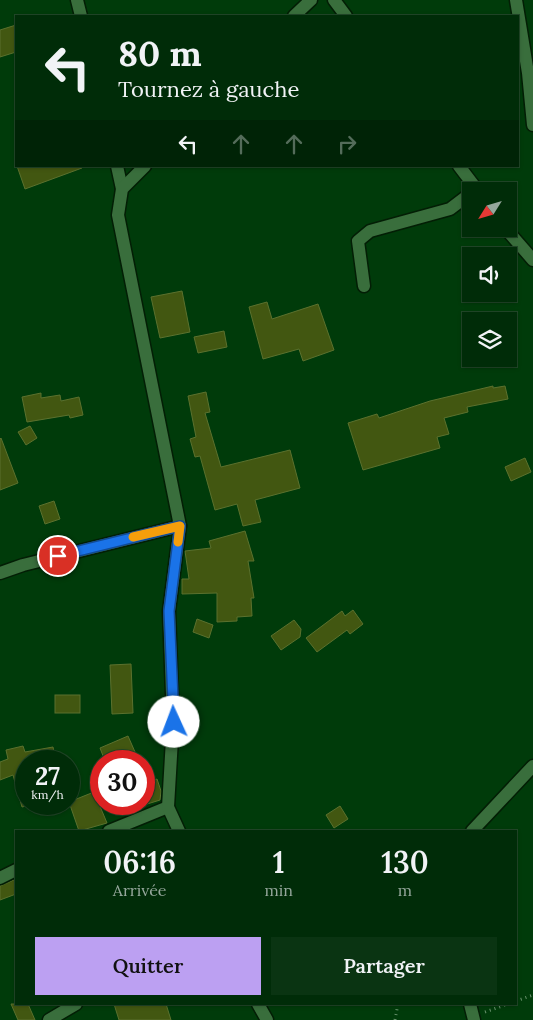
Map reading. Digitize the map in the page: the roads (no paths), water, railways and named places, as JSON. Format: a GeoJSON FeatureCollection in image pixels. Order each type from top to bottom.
{"type":"FeatureCollection","features":[{"type":"Feature","properties":{"kind":"street"},"geometry":{"type":"LineString","coordinates":[[77,0],[81,15]]}},
{"type":"Feature","properties":{"kind":"street"},"geometry":{"type":"LineString","coordinates":[[295,15],[311,0]]}},
{"type":"Feature","properties":{"kind":"street"},"geometry":{"type":"LineString","coordinates":[[334,0],[345,15]]}},
{"type":"Feature","properties":{"kind":"street"},"geometry":{"type":"LineString","coordinates":[[516,0],[518,15]]}},
{"type":"Feature","properties":{"kind":"street"},"geometry":{"type":"LineString","coordinates":[[519,18],[528,73],[533,125]]}},
{"type":"Feature","properties":{"kind":"street"},"geometry":{"type":"LineString","coordinates":[[117,167],[122,189],[118,215],[180,526],[169,611],[174,722],[168,807],[179,830]]}},
{"type":"Feature","properties":{"kind":"street"},"geometry":{"type":"LineString","coordinates":[[122,189],[144,167]]}},
{"type":"Feature","properties":{"kind":"street"},"geometry":{"type":"LineString","coordinates":[[460,167],[469,182]]}},
{"type":"Feature","properties":{"kind":"street"},"geometry":{"type":"LineString","coordinates":[[364,286],[358,241],[370,231],[450,209],[462,200]]}},
{"type":"Feature","properties":{"kind":"street"},"geometry":{"type":"LineString","coordinates":[[514,238],[533,260]]}},
{"type":"Feature","properties":{"kind":"street"},"geometry":{"type":"LineString","coordinates":[[0,573],[23,565],[180,526]]}},
{"type":"Feature","properties":{"kind":"street"},"geometry":{"type":"LineString","coordinates":[[473,830],[533,766]]}},
{"type":"Feature","properties":{"kind":"street"},"geometry":{"type":"LineString","coordinates":[[111,830],[168,807]]}},
{"type":"Feature","properties":{"kind":"street"},"geometry":{"type":"LineString","coordinates":[[0,878],[15,870]]}},
{"type":"Feature","properties":{"kind":"street"},"geometry":{"type":"LineString","coordinates":[[49,1020],[74,1005]]}},
{"type":"Feature","properties":{"kind":"street"},"geometry":{"type":"LineString","coordinates":[[259,1005],[267,1020]]}},
{"type":"Feature","properties":{"kind":"street"},"geometry":{"type":"LineString","coordinates":[[470,1005],[474,1020]]}}]}
